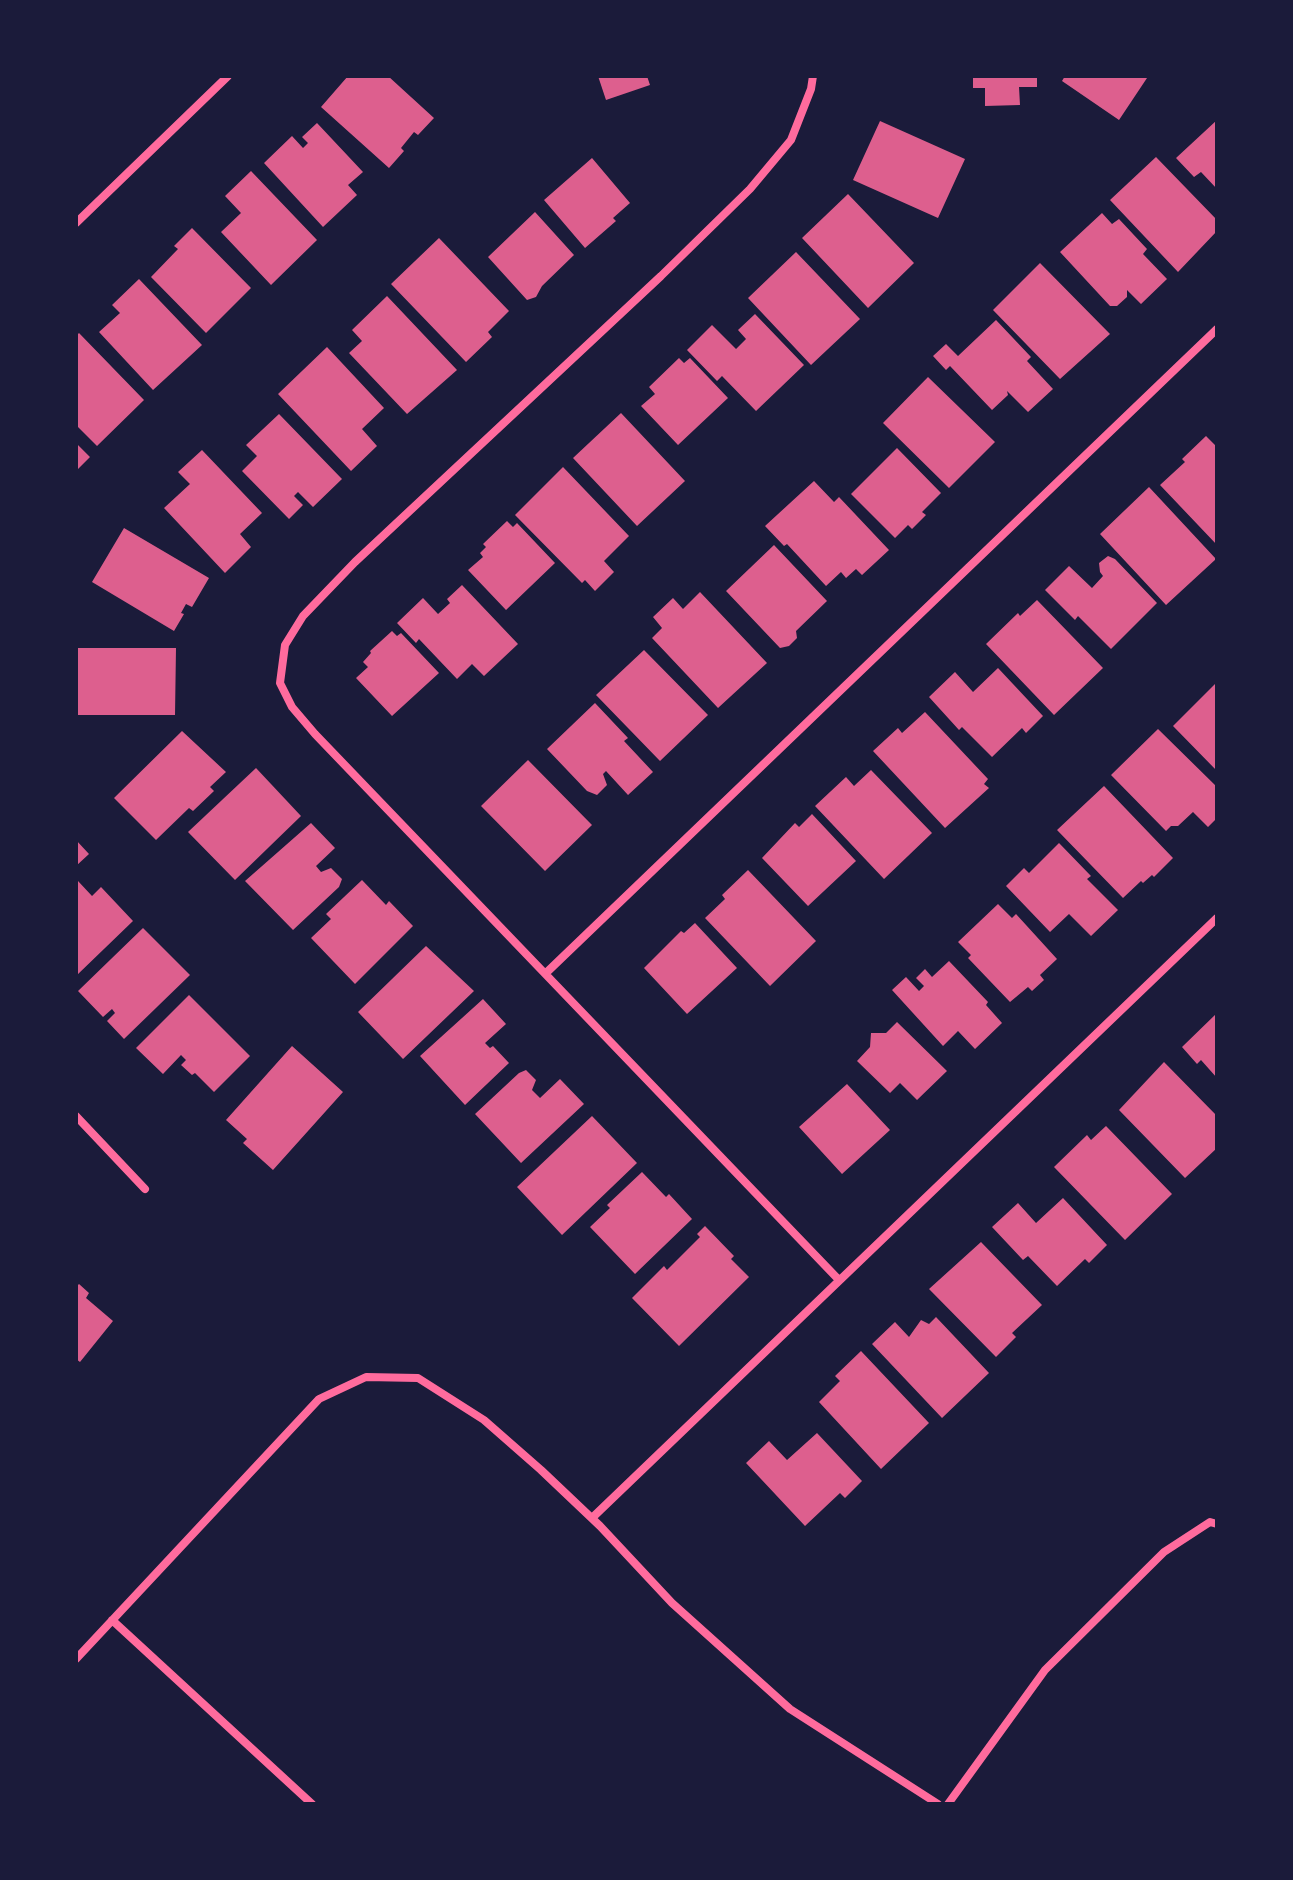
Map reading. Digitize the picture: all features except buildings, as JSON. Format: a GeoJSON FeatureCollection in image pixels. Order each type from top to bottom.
{"type":"FeatureCollection","features":[{"type":"Feature","properties":{"kind":"street"},"geometry":{"type":"LineString","coordinates":[[76,223],[228,76]]}},
{"type":"Feature","properties":{"kind":"street"},"geometry":{"type":"LineString","coordinates":[[813,76],[791,140],[750,189],[355,562],[303,616],[285,645],[280,683],[292,707],[315,734],[839,1280]]}},
{"type":"Feature","properties":{"kind":"street"},"geometry":{"type":"LineString","coordinates":[[546,973],[1217,329]]}},
{"type":"Feature","properties":{"kind":"street"},"geometry":{"type":"LineString","coordinates":[[592,1518],[1217,918]]}},
{"type":"Feature","properties":{"kind":"street"},"geometry":{"type":"LineString","coordinates":[[76,1116],[145,1189]]}},
{"type":"Feature","properties":{"kind":"street"},"geometry":{"type":"LineString","coordinates":[[76,1659],[319,1399],[366,1377],[418,1378],[484,1420],[592,1518],[672,1603],[790,1709],[866,1761],[938,1804]]}},
{"type":"Feature","properties":{"kind":"street"},"geometry":{"type":"LineString","coordinates":[[948,1804],[1045,1670],[1164,1552],[1210,1522],[1217,1524]]}},
{"type":"Feature","properties":{"kind":"street"},"geometry":{"type":"LineString","coordinates":[[112,1620],[312,1804]]}}]}
